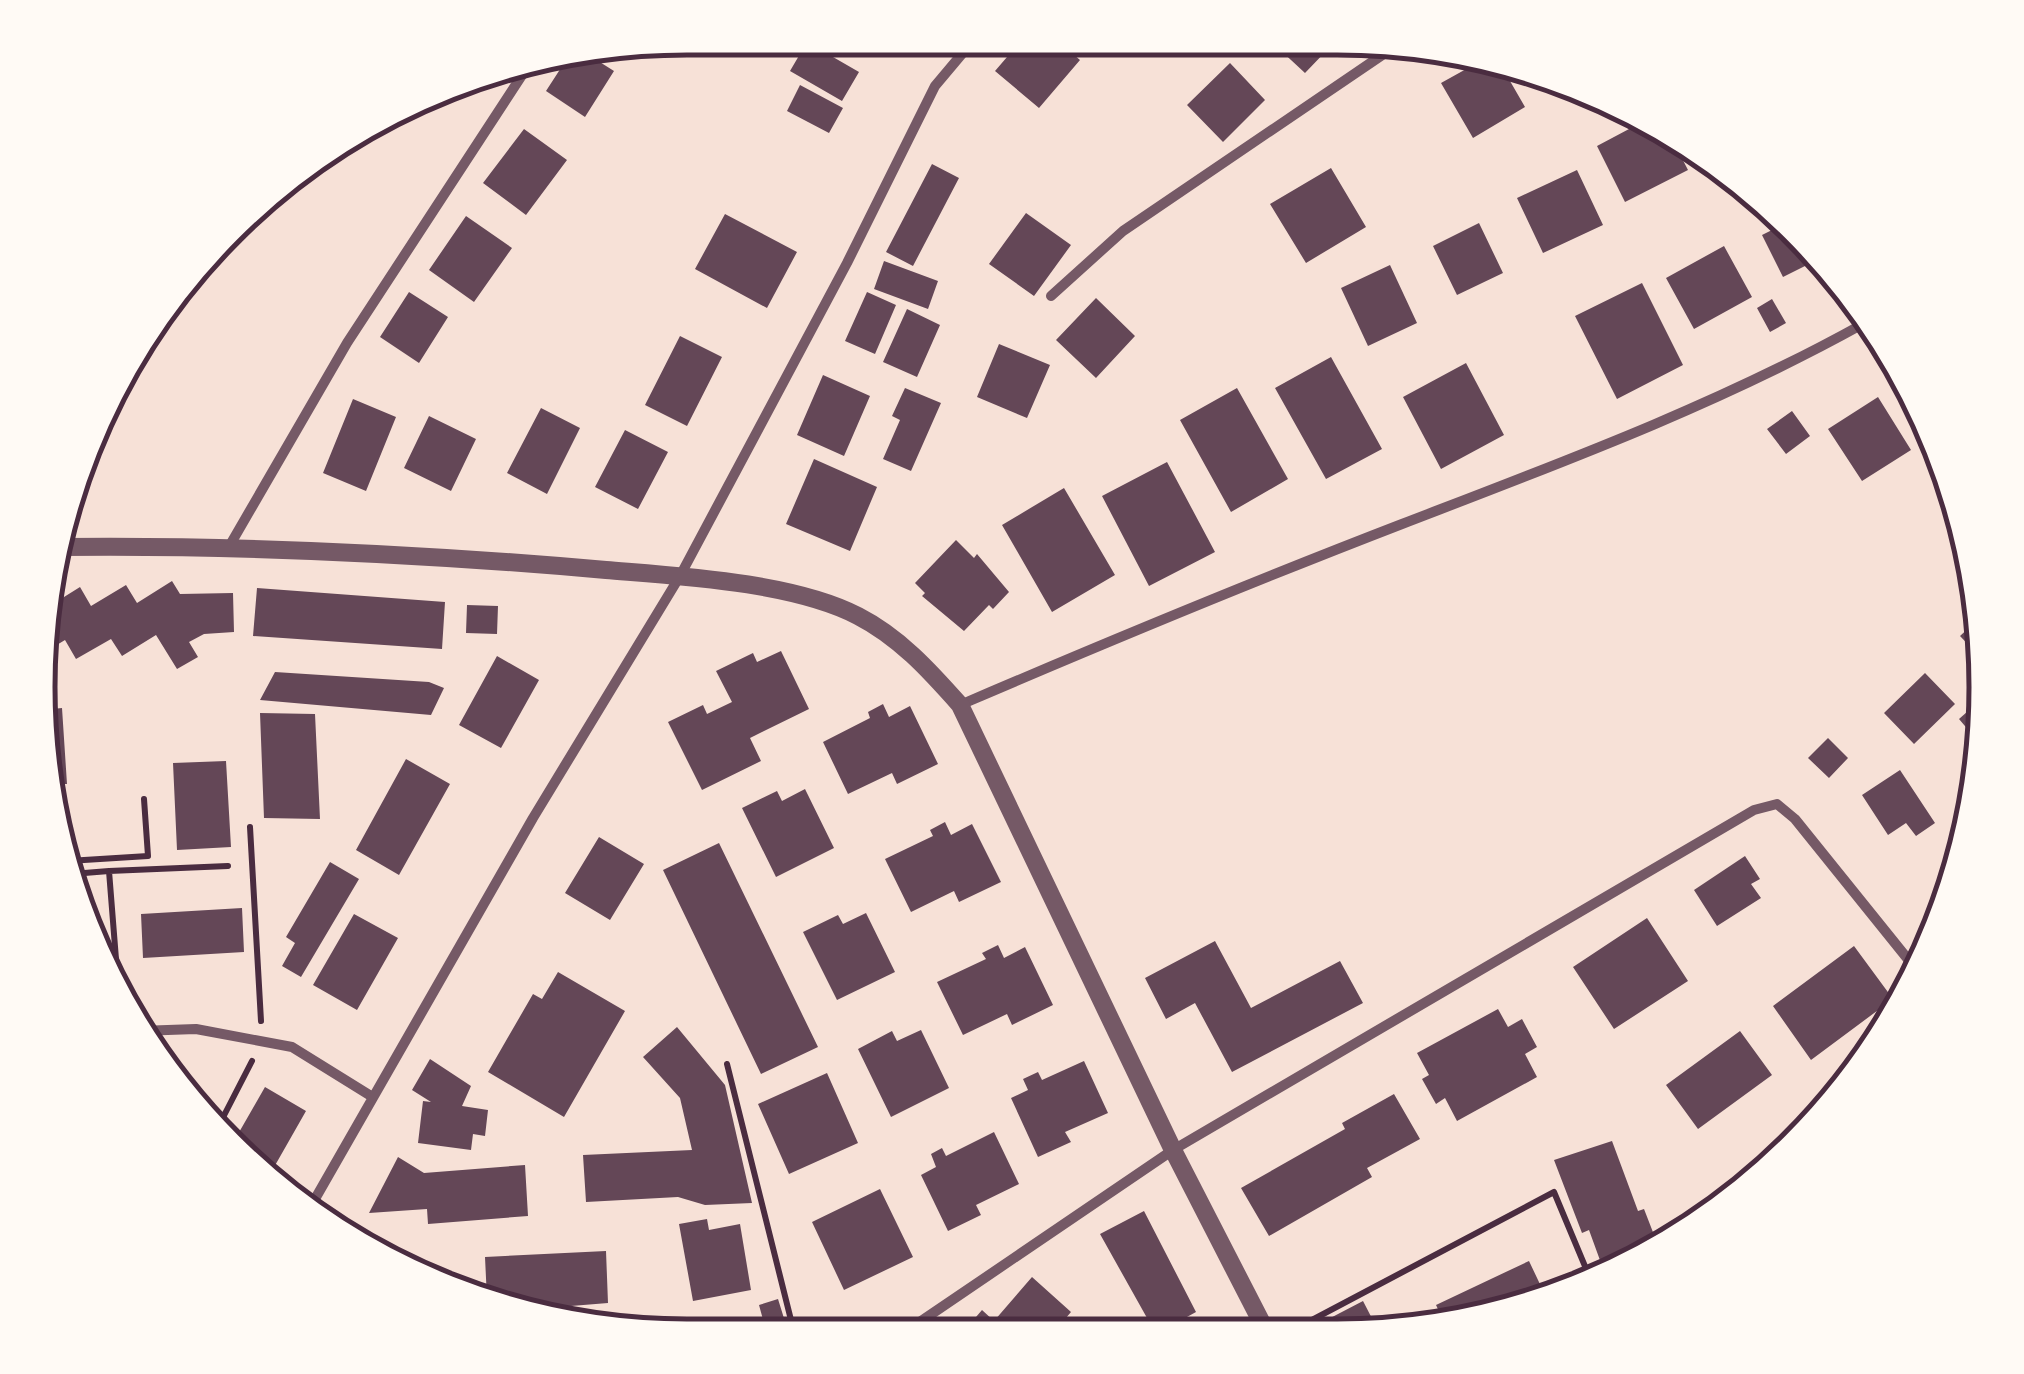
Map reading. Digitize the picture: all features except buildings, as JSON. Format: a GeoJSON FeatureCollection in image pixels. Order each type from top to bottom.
{"type":"FeatureCollection","features":[{"type":"Feature","properties":{"kind":"street"},"geometry":{"type":"LineString","coordinates":[[316,1198],[680,576],[847,263],[935,86],[961,55]]}},
{"type":"Feature","properties":{"kind":"street"},"geometry":{"type":"LineString","coordinates":[[1051,296],[1122,231],[1379,56]]}},
{"type":"Feature","properties":{"kind":"street"},"geometry":{"type":"LineString","coordinates":[[230,545],[347,343],[520,78]]}},
{"type":"Feature","properties":{"kind":"street"},"geometry":{"type":"LineString","coordinates":[[960,704],[1234,590],[1592,452],[1790,365],[1856,328]]}},
{"type":"Feature","properties":{"kind":"street"},"geometry":{"type":"LineString","coordinates":[[71,547],[230,545],[680,576],[799,596],[859,616],[917,656],[960,704],[1173,1150],[1259,1319]]}},
{"type":"Feature","properties":{"kind":"street"},"geometry":{"type":"LineString","coordinates":[[924,1319],[1173,1150],[1765,807],[1777,804],[1795,819],[1908,959]]}},
{"type":"Feature","properties":{"kind":"street"},"geometry":{"type":"LineString","coordinates":[[157,1030],[196,1028],[292,1047],[372,1096]]}},
{"type":"Feature","properties":{"kind":"path"},"geometry":{"type":"LineString","coordinates":[[80,860],[148,856],[144,799]]}},
{"type":"Feature","properties":{"kind":"path"},"geometry":{"type":"LineString","coordinates":[[224,1116],[262,1041],[250,827]]}},
{"type":"Feature","properties":{"kind":"path"},"geometry":{"type":"LineString","coordinates":[[84,873],[228,866]]}},
{"type":"Feature","properties":{"kind":"path"},"geometry":{"type":"LineString","coordinates":[[109,871],[116,958]]}},
{"type":"Feature","properties":{"kind":"path"},"geometry":{"type":"LineString","coordinates":[[728,1064],[791,1319]]}},
{"type":"Feature","properties":{"kind":"path"},"geometry":{"type":"LineString","coordinates":[[1314,1319],[1554,1192],[1586,1268]]}}]}
